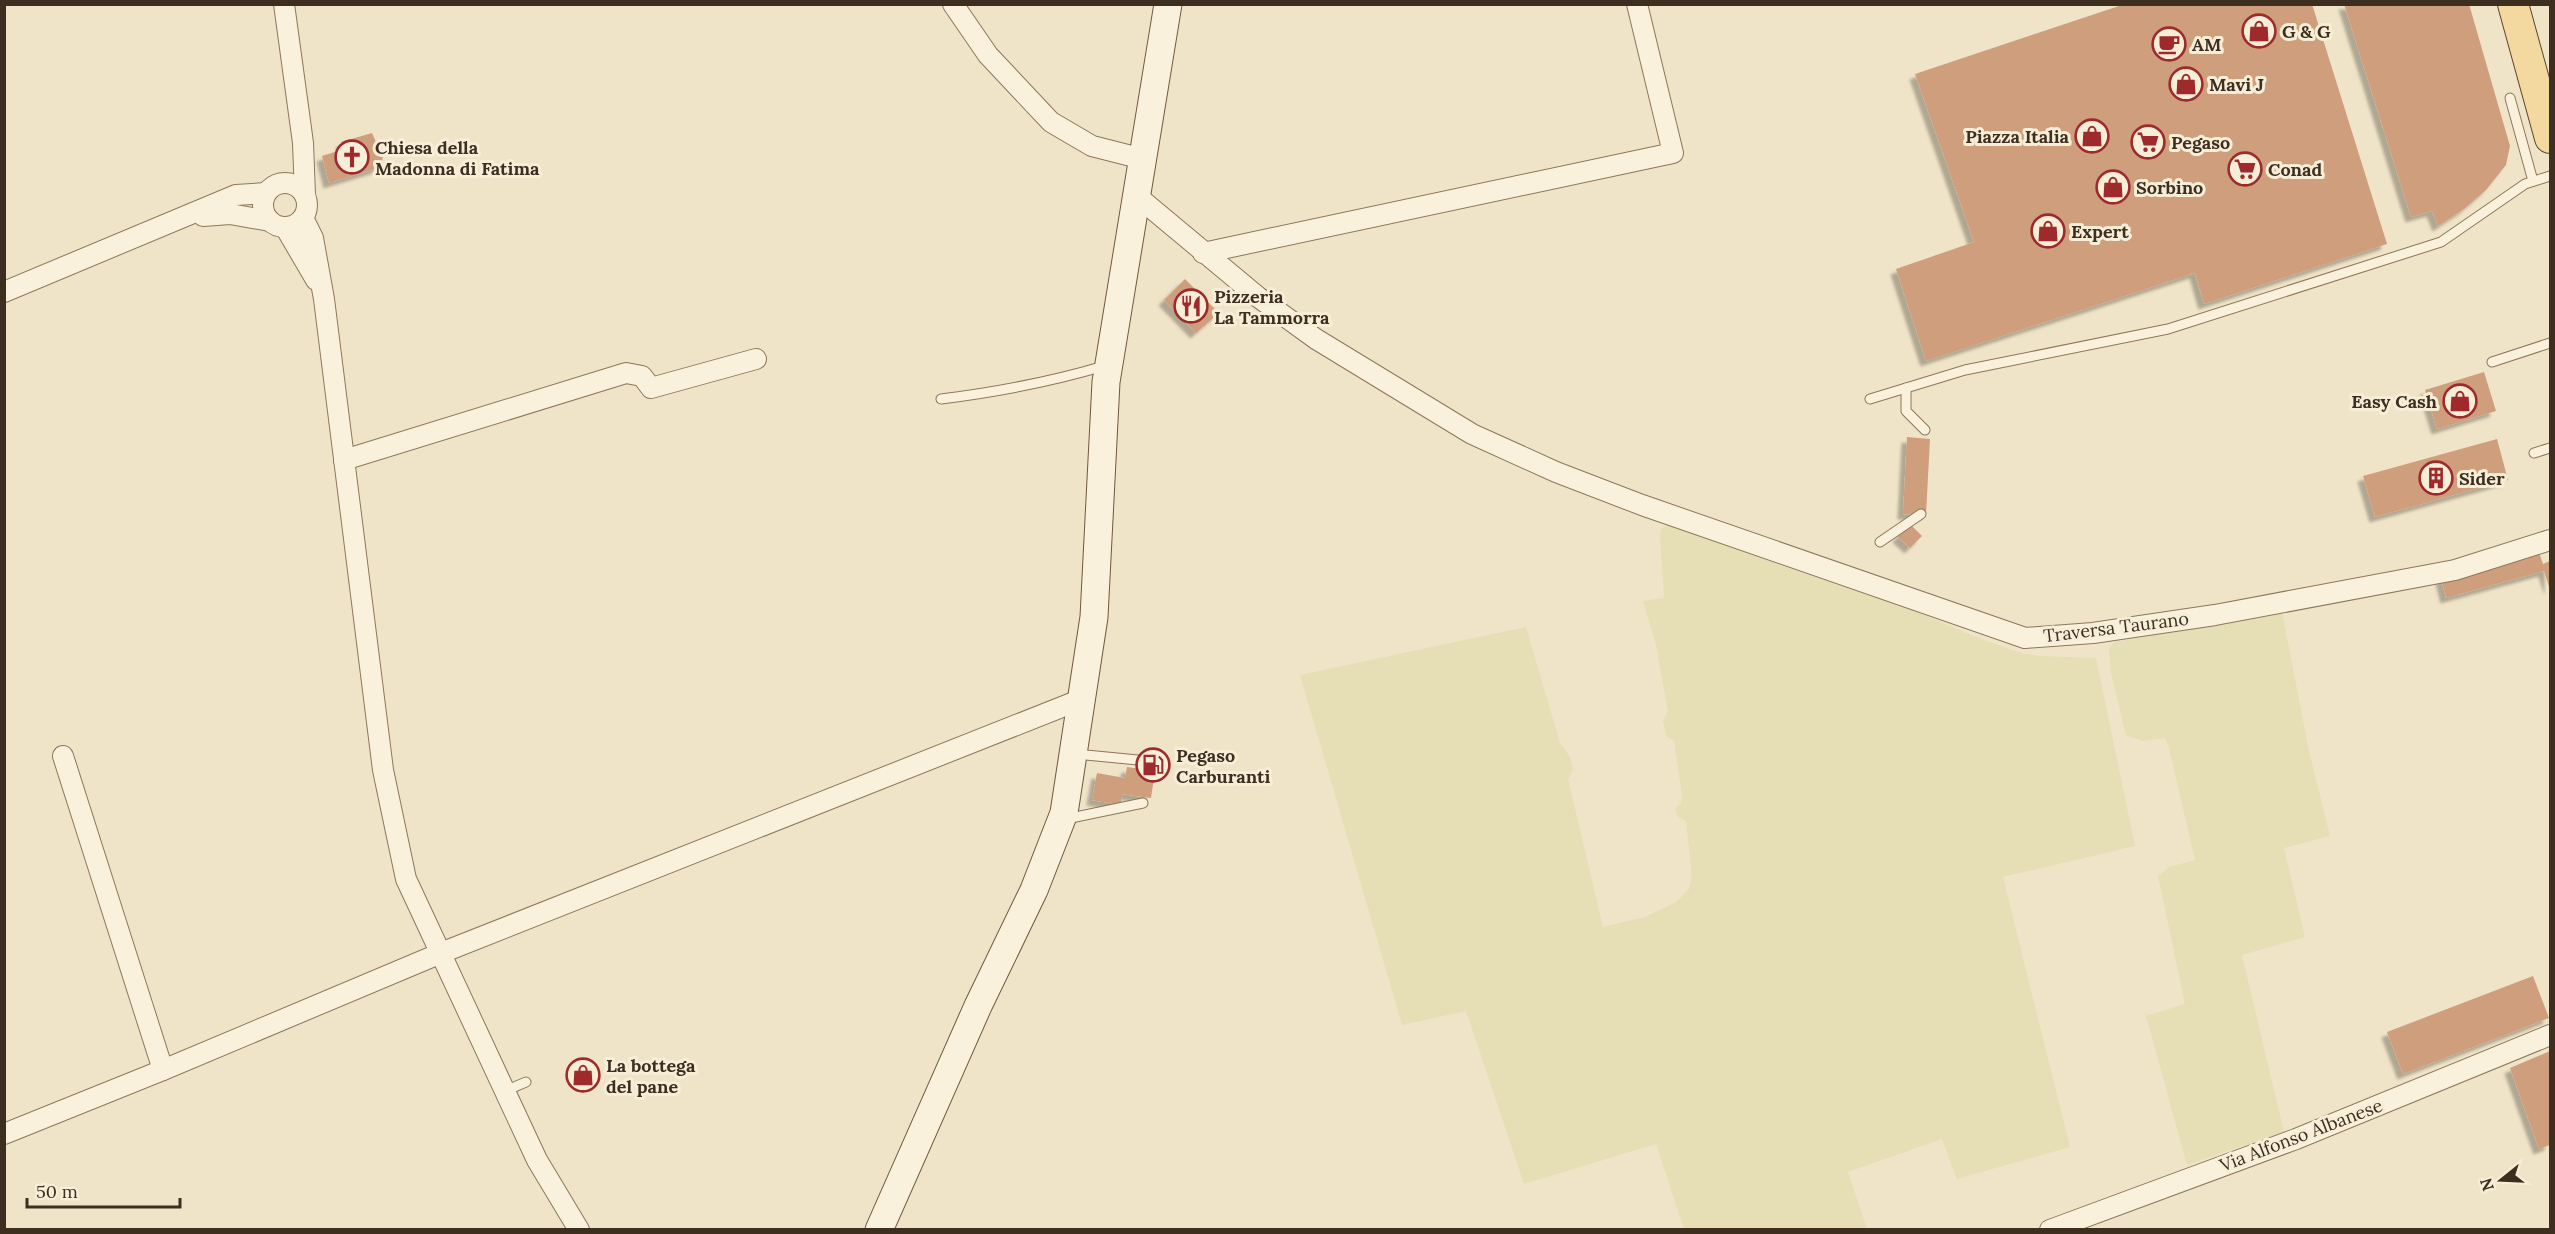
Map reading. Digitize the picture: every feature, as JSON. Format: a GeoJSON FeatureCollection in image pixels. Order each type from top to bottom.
{"type":"FeatureCollection","features":[{"type":"Feature","properties":{"kind":"main road"},"geometry":{"type":"LineString","coordinates":[[2513,4],[2550,138]]}},
{"type":"Feature","properties":{"kind":"street"},"geometry":{"type":"LineString","coordinates":[[188,217],[230,214],[292,226],[303,218],[307,207],[303,143],[284,4]]}},
{"type":"Feature","properties":{"kind":"street"},"geometry":{"type":"LineString","coordinates":[[953,4],[988,55],[1051,122],[1092,146],[1143,159]]}},
{"type":"Feature","properties":{"kind":"street"},"geometry":{"type":"LineString","coordinates":[[879,1230],[978,1006],[1034,890],[1062,820],[1094,617],[1106,382],[1130,268],[1143,159],[1168,4]]}},
{"type":"Feature","properties":{"kind":"street"},"geometry":{"type":"LineString","coordinates":[[1203,253],[1673,153],[1637,4]]}},
{"type":"Feature","properties":{"kind":"street"},"geometry":{"type":"LineString","coordinates":[[303,143],[272,189],[263,208],[278,224],[312,271],[324,299]]}},
{"type":"Feature","properties":{"kind":"street"},"geometry":{"type":"LineString","coordinates":[[4,292],[236,195],[272,189],[290,183],[302,190],[305,195]]}},
{"type":"Feature","properties":{"kind":"street","name":"Traversa Taurano"},"geometry":{"type":"LineString","coordinates":[[1138,198],[1258,297],[1317,339],[1472,434],[1556,472],[1657,510],[2025,638],[2093,633],[2215,615],[2456,570],[2550,540]]}},
{"type":"Feature","properties":{"kind":"street"},"geometry":{"type":"LineString","coordinates":[[303,218],[314,238],[324,299],[383,770],[406,879],[537,1160],[579,1230]]}},
{"type":"Feature","properties":{"kind":"street"},"geometry":{"type":"LineString","coordinates":[[344,460],[626,374],[642,376],[651,388],[756,359]]}},
{"type":"Feature","properties":{"kind":"street"},"geometry":{"type":"LineString","coordinates":[[4,1134],[441,953],[1082,699]]}},
{"type":"Feature","properties":{"kind":"street"},"geometry":{"type":"LineString","coordinates":[[63,756],[163,1070]]}},
{"type":"Feature","properties":{"kind":"street","name":"Via Alfonso Albanese"},"geometry":{"type":"LineString","coordinates":[[2050,1230],[2296,1139],[2550,1035]]}},
{"type":"Feature","properties":{"kind":"lane"},"geometry":{"type":"LineString","coordinates":[[2510,98],[2533,181]]}},
{"type":"Feature","properties":{"kind":"lane"},"geometry":{"type":"LineString","coordinates":[[1870,399],[1965,370],[2168,329],[2441,242],[2525,184],[2550,176]]}},
{"type":"Feature","properties":{"kind":"lane"},"geometry":{"type":"LineString","coordinates":[[2492,362],[2550,343]]}},
{"type":"Feature","properties":{"kind":"lane"},"geometry":{"type":"LineString","coordinates":[[941,399],[1002,392],[1109,365]]}},
{"type":"Feature","properties":{"kind":"lane"},"geometry":{"type":"LineString","coordinates":[[1906,388],[1906,411],[1925,430]]}},
{"type":"Feature","properties":{"kind":"lane"},"geometry":{"type":"LineString","coordinates":[[2534,453],[2550,448]]}},
{"type":"Feature","properties":{"kind":"lane"},"geometry":{"type":"LineString","coordinates":[[1880,542],[1921,514]]}},
{"type":"Feature","properties":{"kind":"lane"},"geometry":{"type":"LineString","coordinates":[[1075,748],[1086,755],[1148,761]]}},
{"type":"Feature","properties":{"kind":"lane"},"geometry":{"type":"LineString","coordinates":[[1062,820],[1143,803]]}},
{"type":"Feature","properties":{"kind":"lane"},"geometry":{"type":"LineString","coordinates":[[505,1091],[526,1082]]}},
{"type":"Feature","properties":{"kind":"shaded area"},"geometry":{"type":"Polygon","coordinates":[[[1670,523],[1844,581],[1976,637],[2021,653],[2096,658],[2135,846],[2003,877],[2070,1147],[1957,1179],[1942,1139],[1848,1172],[1867,1229],[1684,1229],[1656,1144],[1524,1184],[1466,1011],[1402,1025],[1300,675],[1526,627],[1560,743],[1570,757],[1573,770],[1568,779],[1603,927],[1645,917],[1676,902],[1689,889],[1692,876],[1686,821],[1678,817],[1675,808],[1681,803],[1682,795],[1674,741],[1666,736],[1663,721],[1668,711],[1656,645],[1643,601],[1664,598],[1660,536],[1661,529],[1670,523]]]}},
{"type":"Feature","properties":{"kind":"shaded area"},"geometry":{"type":"Polygon","coordinates":[[[2282,612],[2309,751],[2330,836],[2284,848],[2305,937],[2242,955],[2284,1132],[2187,1165],[2146,1016],[2185,1004],[2158,876],[2169,867],[2195,860],[2165,738],[2142,741],[2126,735],[2111,674],[2109,649],[2114,642],[2282,612]]]}},
{"type":"Feature","properties":{"kind":"building","name":"Pegaso"},"geometry":{"type":"Polygon","coordinates":[[[2125,4],[2312,4],[2387,244],[2204,304],[2195,273],[1926,361],[1896,269],[1974,242],[1915,74],[2125,4]]]}},
{"type":"Feature","properties":{"kind":"building"},"geometry":{"type":"Polygon","coordinates":[[[2344,4],[2469,4],[2510,146],[2506,165],[2486,190],[2464,209],[2438,226],[2432,211],[2411,217],[2344,4]]]}},
{"type":"Feature","properties":{"kind":"building","name":"Chiesa della Madonna di Fatima"},"geometry":{"type":"Polygon","coordinates":[[[372,133],[383,158],[378,168],[329,183],[322,156],[344,149],[341,142],[372,133]]]}},
{"type":"Feature","properties":{"kind":"building","name":"Pizzeria La Tammorra"},"geometry":{"type":"Polygon","coordinates":[[[1185,279],[1219,313],[1196,333],[1164,300],[1185,279]]]}},
{"type":"Feature","properties":{"kind":"building","name":"Easy Cash"},"geometry":{"type":"Polygon","coordinates":[[[2484,372],[2496,411],[2437,429],[2425,390],[2484,372]]]}},
{"type":"Feature","properties":{"kind":"building"},"geometry":{"type":"Polygon","coordinates":[[[1907,437],[1930,439],[1926,515],[1903,514],[1907,437]]]}},
{"type":"Feature","properties":{"kind":"building","name":"Sider"},"geometry":{"type":"Polygon","coordinates":[[[2497,439],[2508,480],[2375,517],[2363,476],[2497,439]]]}},
{"type":"Feature","properties":{"kind":"building"},"geometry":{"type":"Polygon","coordinates":[[[1910,524],[1922,536],[1910,548],[1898,537],[1910,524]]]}},
{"type":"Feature","properties":{"kind":"building"},"geometry":{"type":"Polygon","coordinates":[[[2539,552],[2543,564],[2550,561],[2550,590],[2544,571],[2446,598],[2441,578],[2539,552]]]}},
{"type":"Feature","properties":{"kind":"building"},"geometry":{"type":"Polygon","coordinates":[[[1127,767],[1155,771],[1151,798],[1122,794],[1121,805],[1092,800],[1097,773],[1125,778],[1127,767]]]}},
{"type":"Feature","properties":{"kind":"building"},"geometry":{"type":"Polygon","coordinates":[[[2533,976],[2549,1018],[2403,1074],[2387,1032],[2533,976]]]}},
{"type":"Feature","properties":{"kind":"building"},"geometry":{"type":"Polygon","coordinates":[[[2550,1051],[2550,1145],[2539,1149],[2510,1068],[2550,1051]]]}},
{"type":"Feature","properties":{"kind":"place","name":"G & G"},"geometry":{"type":"Point","coordinates":[2259,31]}},
{"type":"Feature","properties":{"kind":"place","name":"AM"},"geometry":{"type":"Point","coordinates":[2169,44]}},
{"type":"Feature","properties":{"kind":"place","name":"Mavi J"},"geometry":{"type":"Point","coordinates":[2186,84]}},
{"type":"Feature","properties":{"kind":"place","name":"Piazza Italia"},"geometry":{"type":"Point","coordinates":[2092,136]}},
{"type":"Feature","properties":{"kind":"place","name":"Pegaso"},"geometry":{"type":"Point","coordinates":[2148,142]}},
{"type":"Feature","properties":{"kind":"place","name":"Chiesa della Madonna di Fatima"},"geometry":{"type":"Point","coordinates":[352,157]}},
{"type":"Feature","properties":{"kind":"place","name":"Conad"},"geometry":{"type":"Point","coordinates":[2245,169]}},
{"type":"Feature","properties":{"kind":"place","name":"Sorbino"},"geometry":{"type":"Point","coordinates":[2113,187]}},
{"type":"Feature","properties":{"kind":"place","name":"Expert"},"geometry":{"type":"Point","coordinates":[2048,231]}},
{"type":"Feature","properties":{"kind":"place","name":"Pizzeria La Tammorra"},"geometry":{"type":"Point","coordinates":[1191,306]}},
{"type":"Feature","properties":{"kind":"place","name":"Easy Cash"},"geometry":{"type":"Point","coordinates":[2460,401]}},
{"type":"Feature","properties":{"kind":"place","name":"Sider"},"geometry":{"type":"Point","coordinates":[2436,478]}},
{"type":"Feature","properties":{"kind":"place","name":"Pegaso Carburanti"},"geometry":{"type":"Point","coordinates":[1153,765]}},
{"type":"Feature","properties":{"kind":"place","name":"La bottega del pane"},"geometry":{"type":"Point","coordinates":[583,1075]}}]}
